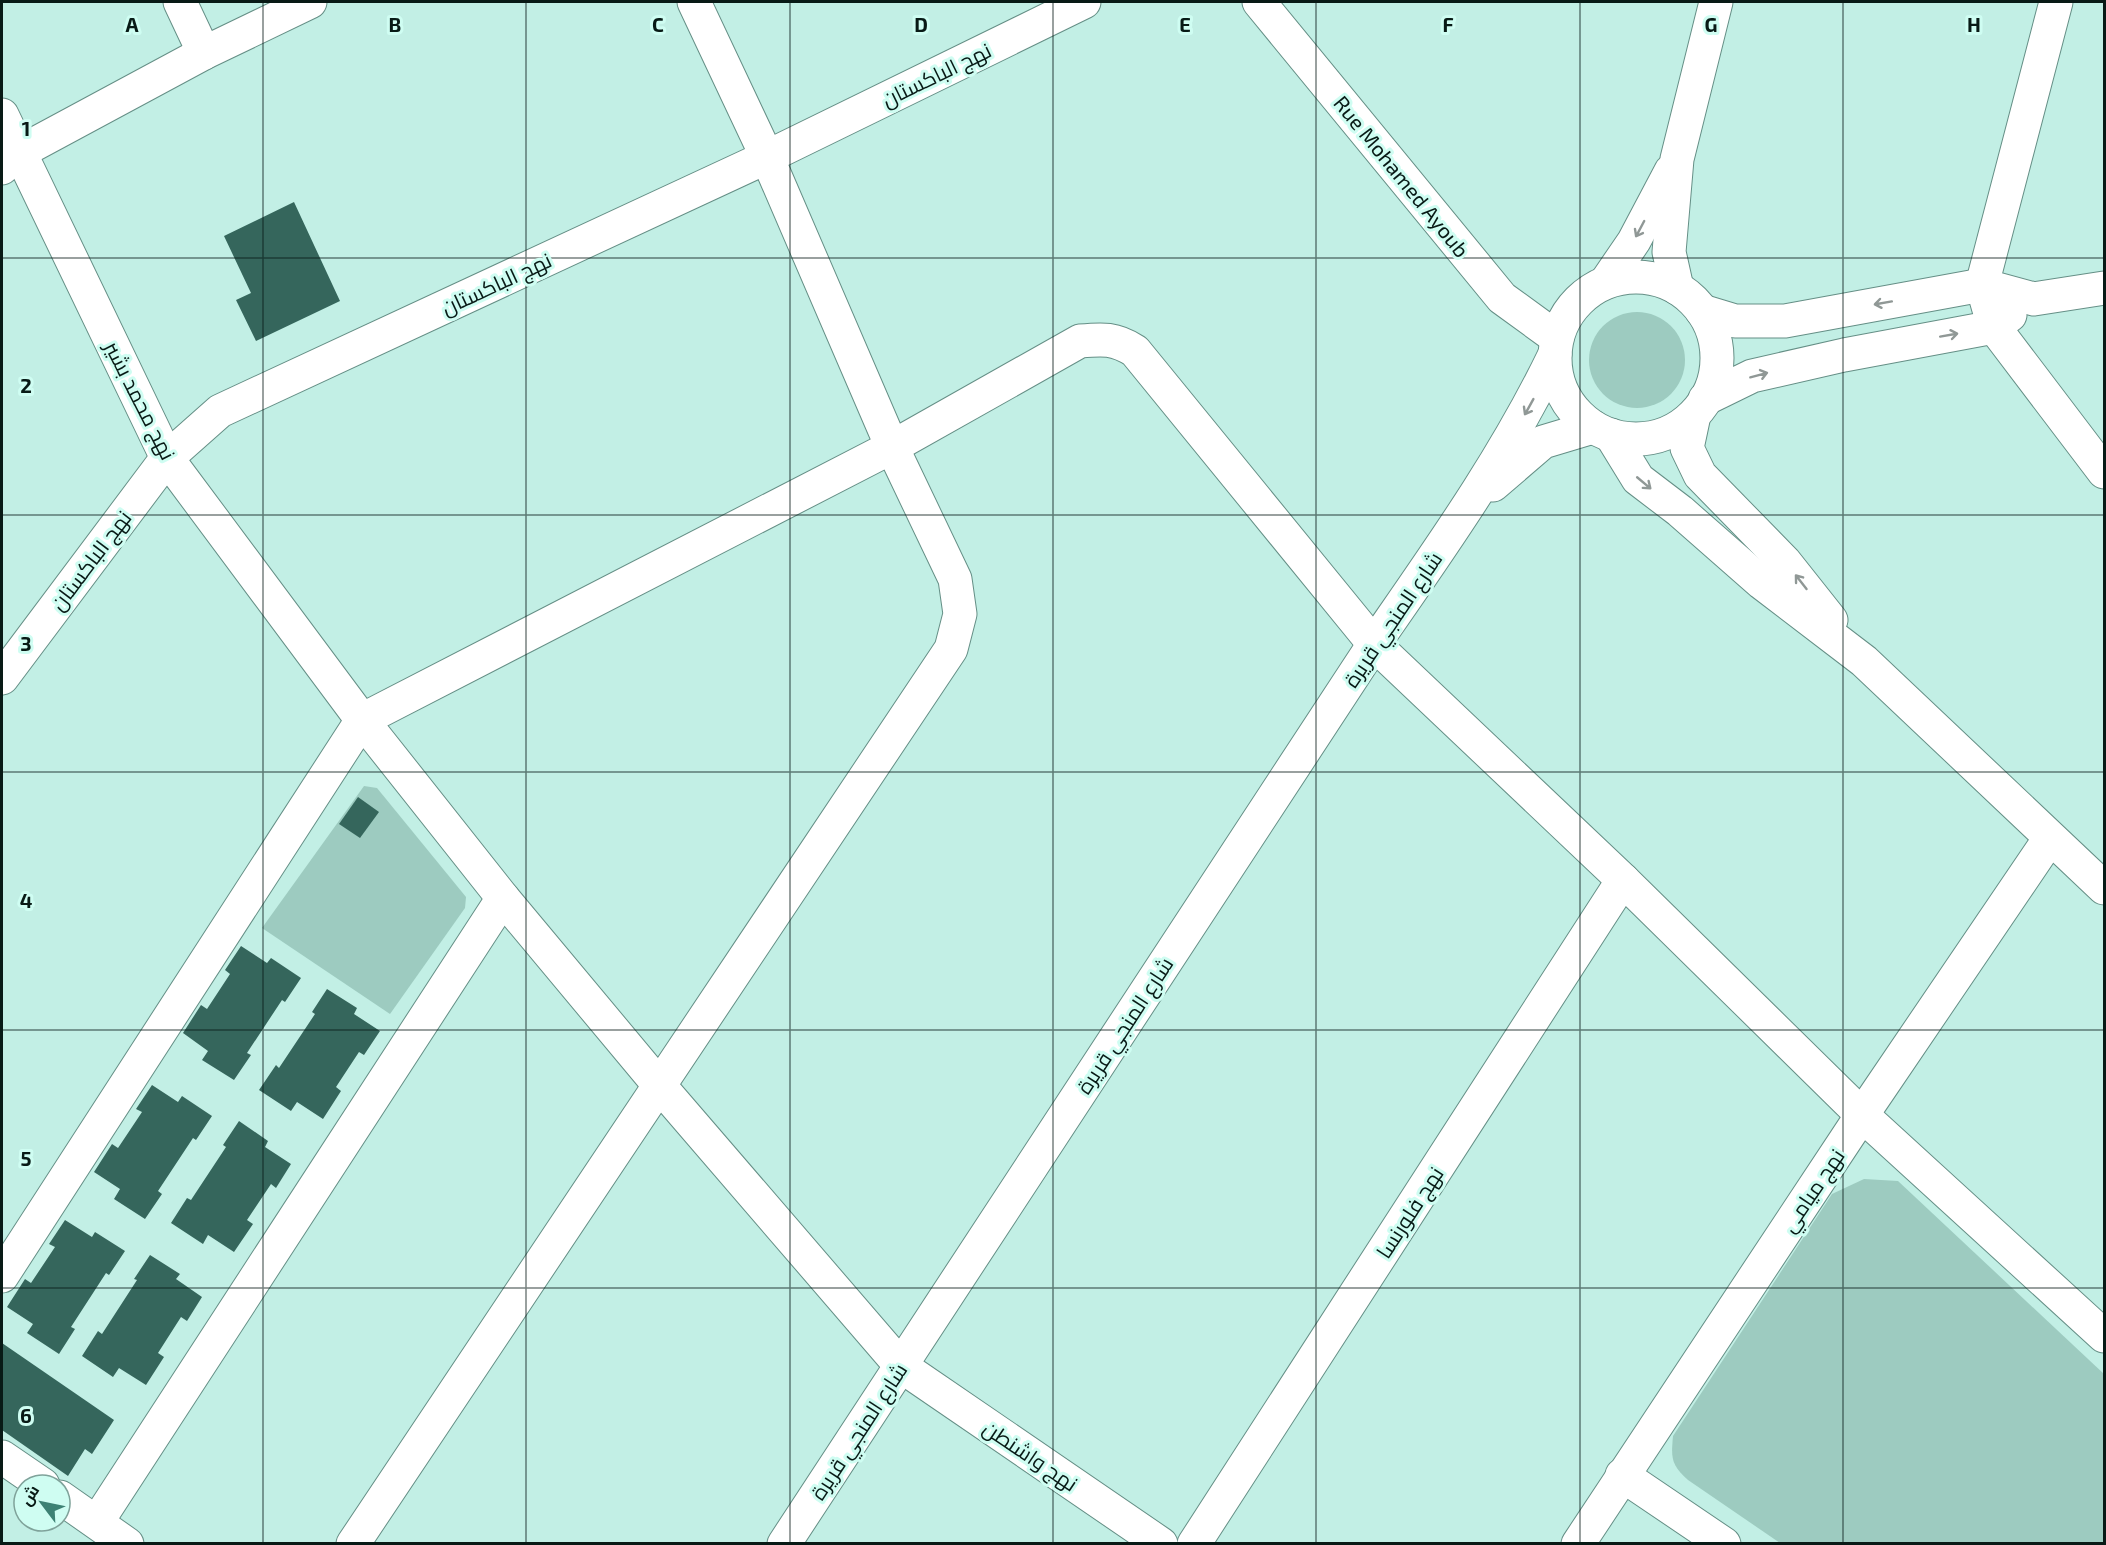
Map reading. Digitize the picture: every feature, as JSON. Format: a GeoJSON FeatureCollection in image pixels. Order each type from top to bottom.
{"type":"FeatureCollection","features":[{"type":"Feature","properties":{"kind":"street"},"geometry":{"type":"LineString","coordinates":[[180,2],[204,53]]}},
{"type":"Feature","properties":{"kind":"street"},"geometry":{"type":"LineString","coordinates":[[11,160],[204,53],[310,2]]}},
{"type":"Feature","properties":{"kind":"street"},"geometry":{"type":"LineString","coordinates":[[353,1544],[951,649],[960,614],[954,579],[892,447],[766,157],[693,2]]}},
{"type":"Feature","properties":{"kind":"street","name":"نهج الباكستان"},"geometry":{"type":"LineString","coordinates":[[2,678],[167,458],[220,411],[766,157],[1084,2]]}},
{"type":"Feature","properties":{"kind":"street","name":"Rue Mohamed Ayoub"},"geometry":{"type":"LineString","coordinates":[[1259,2],[1502,298],[1556,346]]}},
{"type":"Feature","properties":{"kind":"street"},"geometry":{"type":"LineString","coordinates":[[1677,288],[1669,252],[1677,159],[1716,2]]}},
{"type":"Feature","properties":{"kind":"street"},"geometry":{"type":"LineString","coordinates":[[2056,2],[1982,285],[1994,327],[2104,472]]}},
{"type":"Feature","properties":{"kind":"street","name":"نهج محمد بشير"},"geometry":{"type":"LineString","coordinates":[[2,115],[11,160],[167,458],[362,720],[503,898],[659,1085]]}},
{"type":"Feature","properties":{"kind":"street"},"geometry":{"type":"LineString","coordinates":[[1606,282],[1634,241],[1677,159]]}},
{"type":"Feature","properties":{"kind":"street"},"geometry":{"type":"LineString","coordinates":[[1864,661],[1785,562],[1700,475],[1687,448],[1700,407],[1714,378],[1717,354],[1713,332],[1702,310],[1677,288],[1654,279],[1630,277],[1606,282],[1584,295],[1567,314],[1556,346],[1556,376],[1564,396],[1576,413],[1602,431],[1638,479],[1680,511],[1762,583],[1864,661],[2104,888]]}},
{"type":"Feature","properties":{"kind":"street"},"geometry":{"type":"LineString","coordinates":[[1702,310],[1735,321],[1785,321],[1982,285],[2034,299],[2104,288]]}},
{"type":"Feature","properties":{"kind":"street"},"geometry":{"type":"LineString","coordinates":[[1602,431],[1634,439],[1656,437],[1676,428],[1700,407],[1752,376],[1855,353],[1994,327],[2034,299]]}},
{"type":"Feature","properties":{"kind":"street"},"geometry":{"type":"LineString","coordinates":[[2,1276],[362,720],[892,447],[1080,341],[1102,339],[1121,342],[1136,351],[1374,644],[1623,880],[1862,1115],[2104,1336]]}},
{"type":"Feature","properties":{"kind":"street","name":"شارع المنجي قريرة"},"geometry":{"type":"LineString","coordinates":[[784,1544],[1374,644],[1467,508],[1530,406],[1556,346]]}},
{"type":"Feature","properties":{"kind":"street","name":"شارع المنجي قريرة"},"geometry":{"type":"LineString","coordinates":[[1467,508],[1544,442],[1602,431]]}},
{"type":"Feature","properties":{"kind":"street","name":"نهج ميامي"},"geometry":{"type":"LineString","coordinates":[[1578,1544],[1862,1115],[2050,838]]}},
{"type":"Feature","properties":{"kind":"street","name":"نهج فلورنسا"},"geometry":{"type":"LineString","coordinates":[[1194,1544],[1623,880]]}},
{"type":"Feature","properties":{"kind":"street"},"geometry":{"type":"LineString","coordinates":[[97,1522],[503,898]]}},
{"type":"Feature","properties":{"kind":"street","name":"نهج واشنطن"},"geometry":{"type":"LineString","coordinates":[[659,1085],[901,1366],[1161,1544]]}},
{"type":"Feature","properties":{"kind":"street"},"geometry":{"type":"LineString","coordinates":[[2,1457],[25,1473]]}},
{"type":"Feature","properties":{"kind":"street"},"geometry":{"type":"LineString","coordinates":[[1622,1475],[1724,1544]]}},
{"type":"Feature","properties":{"kind":"street"},"geometry":{"type":"LineString","coordinates":[[72,1505],[127,1544]]}},
{"type":"Feature","properties":{"kind":"green space"},"geometry":{"type":"Polygon","coordinates":[[[1637,312],[1655,316],[1671,326],[1681,342],[1685,360],[1681,378],[1671,394],[1655,404],[1637,408],[1619,404],[1603,394],[1593,378],[1589,360],[1593,342],[1603,326],[1619,316],[1637,312]]]}},
{"type":"Feature","properties":{"kind":"green space"},"geometry":{"type":"Polygon","coordinates":[[[364,786],[377,788],[466,897],[465,908],[390,1014],[262,928],[364,786]]]}},
{"type":"Feature","properties":{"kind":"green space"},"geometry":{"type":"Polygon","coordinates":[[[1864,1179],[1898,1181],[2104,1374],[2104,1543],[1780,1543],[1688,1480],[1678,1470],[1672,1456],[1673,1436],[1832,1194],[1864,1179]]]}},
{"type":"Feature","properties":{"kind":"building"},"geometry":{"type":"Polygon","coordinates":[[[294,202],[340,301],[256,341],[236,300],[251,293],[224,236],[294,202]]]}},
{"type":"Feature","properties":{"kind":"building"},"geometry":{"type":"Polygon","coordinates":[[[358,797],[379,812],[360,838],[339,824],[358,797]]]}},
{"type":"Feature","properties":{"kind":"building"},"geometry":{"type":"Polygon","coordinates":[[[241,946],[267,963],[271,958],[301,978],[285,1002],[282,1000],[247,1053],[251,1055],[234,1080],[202,1060],[208,1051],[183,1033],[201,1005],[207,1009],[230,974],[225,970],[241,946]]]}},
{"type":"Feature","properties":{"kind":"building"},"geometry":{"type":"Polygon","coordinates":[[[327,989],[357,1008],[354,1014],[380,1031],[364,1055],[359,1052],[336,1087],[341,1091],[323,1119],[297,1102],[291,1111],[259,1090],[276,1065],[279,1068],[315,1014],[312,1012],[327,989]]]}},
{"type":"Feature","properties":{"kind":"building"},"geometry":{"type":"Polygon","coordinates":[[[152,1085],[178,1102],[182,1096],[212,1116],[196,1140],[193,1138],[158,1191],[162,1194],[145,1219],[114,1199],[120,1189],[94,1172],[112,1144],[118,1148],[142,1112],[136,1109],[152,1085]]]}},
{"type":"Feature","properties":{"kind":"building"},"geometry":{"type":"Polygon","coordinates":[[[239,1121],[268,1141],[265,1147],[291,1164],[276,1188],[271,1184],[247,1220],[253,1224],[234,1252],[208,1235],[203,1244],[171,1223],[187,1198],[191,1200],[226,1147],[223,1145],[239,1121]]]}},
{"type":"Feature","properties":{"kind":"building"},"geometry":{"type":"Polygon","coordinates":[[[65,1220],[92,1237],[95,1232],[125,1251],[109,1275],[106,1273],[71,1327],[75,1329],[59,1354],[27,1333],[33,1324],[7,1307],[25,1279],[31,1283],[55,1247],[49,1244],[65,1220]]]}},
{"type":"Feature","properties":{"kind":"building"},"geometry":{"type":"Polygon","coordinates":[[[150,1255],[180,1274],[176,1279],[202,1297],[187,1321],[181,1317],[158,1353],[164,1357],[146,1385],[119,1368],[113,1377],[82,1356],[98,1331],[102,1334],[137,1280],[134,1279],[150,1255]]]}},
{"type":"Feature","properties":{"kind":"building"},"geometry":{"type":"Polygon","coordinates":[[[2,1343],[114,1420],[92,1454],[85,1449],[70,1473],[64,1473],[2,1430],[2,1343]]]}}]}
